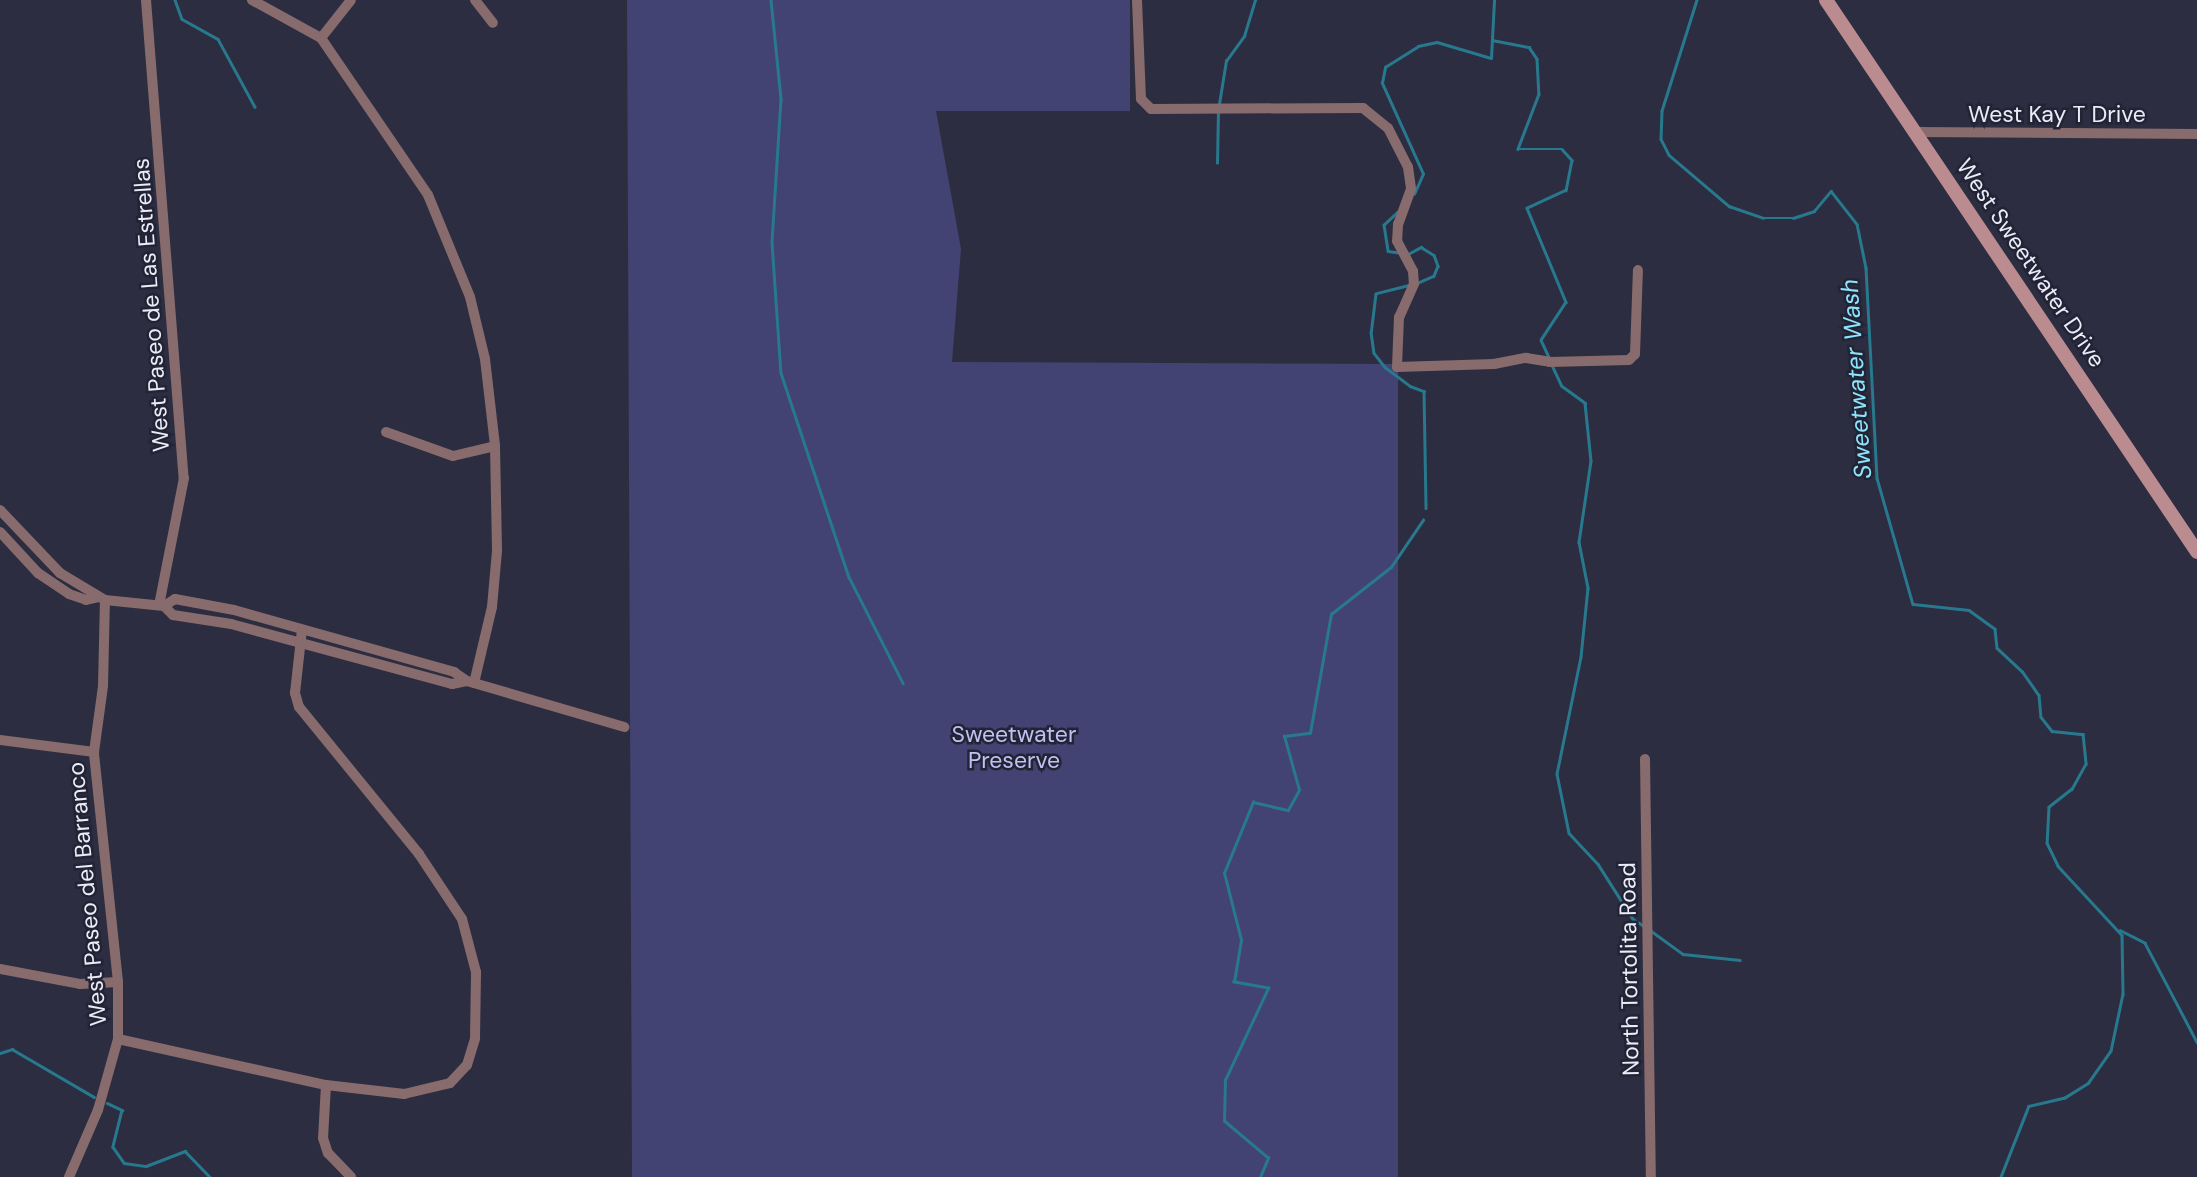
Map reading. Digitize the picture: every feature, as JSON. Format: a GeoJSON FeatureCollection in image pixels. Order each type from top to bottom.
{"type":"FeatureCollection","features":[{"type":"Feature","properties":{"kind":"street","name":"West Paseo de Las Estrellas"},"geometry":{"type":"LineString","coordinates":[[146,0],[184,478],[162,605]]}},
{"type":"Feature","properties":{"kind":"street"},"geometry":{"type":"LineString","coordinates":[[252,0],[321,38],[428,195],[447,233],[485,359],[495,446],[497,551],[492,607],[470,682]]}},
{"type":"Feature","properties":{"kind":"street"},"geometry":{"type":"LineString","coordinates":[[321,38],[351,0]]}},
{"type":"Feature","properties":{"kind":"street"},"geometry":{"type":"LineString","coordinates":[[475,0],[493,23]]}},
{"type":"Feature","properties":{"kind":"street"},"geometry":{"type":"LineString","coordinates":[[1137,0],[1141,99],[1151,109],[1363,108],[1388,128],[1408,167],[1411,189],[1398,224],[1397,241],[1413,271],[1414,284],[1399,317],[1397,367],[1526,358],[1619,362],[1635,354],[1638,270]]}},
{"type":"Feature","properties":{"kind":"street","name":"West Sweetwater Drive"},"geometry":{"type":"LineString","coordinates":[[1826,0],[2197,552]]}},
{"type":"Feature","properties":{"kind":"street","name":"West Kay T Drive"},"geometry":{"type":"LineString","coordinates":[[1917,132],[2197,134]]}},
{"type":"Feature","properties":{"kind":"street"},"geometry":{"type":"LineString","coordinates":[[386,432],[453,456],[495,446]]}},
{"type":"Feature","properties":{"kind":"street"},"geometry":{"type":"LineString","coordinates":[[0,510],[60,573],[102,598]]}},
{"type":"Feature","properties":{"kind":"street"},"geometry":{"type":"LineString","coordinates":[[0,532],[38,573],[69,594],[86,600],[102,598],[162,605],[175,599],[302,630],[454,672],[470,682],[624,727]]}},
{"type":"Feature","properties":{"kind":"street","name":"West Paseo del Barranco"},"geometry":{"type":"LineString","coordinates":[[69,1177],[98,1110],[118,1039],[118,982],[94,752],[103,686],[102,598]]}},
{"type":"Feature","properties":{"kind":"street"},"geometry":{"type":"LineString","coordinates":[[162,605],[173,615],[231,624],[452,684],[470,682]]}},
{"type":"Feature","properties":{"kind":"street"},"geometry":{"type":"LineString","coordinates":[[118,1039],[326,1085],[404,1094],[450,1083],[467,1065],[475,1038],[476,972],[462,919],[446,890],[299,707],[296,692],[302,630]]}},
{"type":"Feature","properties":{"kind":"street"},"geometry":{"type":"LineString","coordinates":[[0,740],[94,752]]}},
{"type":"Feature","properties":{"kind":"street","name":"North Tortolita Road"},"geometry":{"type":"LineString","coordinates":[[1645,760],[1651,1177]]}},
{"type":"Feature","properties":{"kind":"street"},"geometry":{"type":"LineString","coordinates":[[0,969],[80,984],[118,982]]}},
{"type":"Feature","properties":{"kind":"street"},"geometry":{"type":"LineString","coordinates":[[326,1085],[323,1138],[328,1153],[352,1177]]}},
{"type":"Feature","properties":{"kind":"green space","name":"Sweetwater Preserve"},"geometry":{"type":"Polygon","coordinates":[[[627,0],[1130,0],[1130,111],[936,111],[961,249],[952,362],[1398,364],[1398,1177],[632,1177],[627,0]]]}},
{"type":"Feature","properties":{"kind":"waterway"},"geometry":{"type":"LineString","coordinates":[[175,0],[182,19],[218,39],[255,107]]}},
{"type":"Feature","properties":{"kind":"waterway"},"geometry":{"type":"LineString","coordinates":[[771,0],[781,99],[772,242],[781,373],[849,577],[903,683]]}},
{"type":"Feature","properties":{"kind":"waterway"},"geometry":{"type":"LineString","coordinates":[[1219,104],[1226,61],[1244,36],[1255,0]]}},
{"type":"Feature","properties":{"kind":"waterway"},"geometry":{"type":"LineString","coordinates":[[1414,194],[1423,174],[1382,83],[1385,67],[1418,46],[1437,42],[1491,58],[1494,0]]}},
{"type":"Feature","properties":{"kind":"waterway","name":"Sweetwater Wash"},"geometry":{"type":"LineString","coordinates":[[1697,0],[1662,111],[1661,139],[1669,155],[1729,206],[1763,218],[1793,218],[1814,211],[1831,191],[1857,224],[1866,268],[1877,478],[1913,604],[1969,610],[1995,629],[1997,648],[2022,671],[2039,695],[2041,717],[2052,731],[2083,734],[2086,764],[2072,789],[2049,807],[2047,843],[2058,866],[2122,935],[2123,994],[2111,1051],[2089,1083],[2065,1098],[2029,1106],[2001,1177]]}},
{"type":"Feature","properties":{"kind":"waterway"},"geometry":{"type":"LineString","coordinates":[[1492,40],[1529,47],[1537,59],[1539,94],[1518,149],[1562,149],[1572,160],[1566,190],[1527,208],[1566,302],[1541,340],[1550,359]]}},
{"type":"Feature","properties":{"kind":"waterway"},"geometry":{"type":"LineString","coordinates":[[1217,163],[1218,111]]}},
{"type":"Feature","properties":{"kind":"waterway"},"geometry":{"type":"LineString","coordinates":[[1398,212],[1384,225],[1388,251],[1402,253]]}},
{"type":"Feature","properties":{"kind":"waterway"},"geometry":{"type":"LineString","coordinates":[[1408,254],[1421,247],[1434,255],[1438,266],[1434,276],[1418,283]]}},
{"type":"Feature","properties":{"kind":"waterway"},"geometry":{"type":"LineString","coordinates":[[1411,285],[1376,294],[1371,332],[1374,353],[1385,367],[1410,386],[1424,391],[1426,508]]}},
{"type":"Feature","properties":{"kind":"waterway"},"geometry":{"type":"LineString","coordinates":[[1552,365],[1562,386],[1585,403],[1591,461],[1579,542],[1588,588],[1581,657],[1557,774],[1569,833],[1598,864],[1633,919],[1644,926]]}},
{"type":"Feature","properties":{"kind":"waterway"},"geometry":{"type":"LineString","coordinates":[[1260,1177],[1268,1158],[1224,1121],[1225,1080],[1268,988],[1234,982],[1241,940],[1224,873],[1253,802],[1288,810],[1299,790],[1284,736],[1310,733],[1331,614],[1391,567],[1423,520]]}},
{"type":"Feature","properties":{"kind":"waterway"},"geometry":{"type":"LineString","coordinates":[[1650,930],[1683,954],[1740,960]]}},
{"type":"Feature","properties":{"kind":"waterway"},"geometry":{"type":"LineString","coordinates":[[2120,930],[2145,943],[2197,1042]]}},
{"type":"Feature","properties":{"kind":"waterway"},"geometry":{"type":"LineString","coordinates":[[0,1053],[12,1049],[94,1097]]}},
{"type":"Feature","properties":{"kind":"waterway"},"geometry":{"type":"LineString","coordinates":[[107,1103],[122,1110],[113,1147],[124,1163],[146,1166],[185,1151],[210,1177]]}}]}
